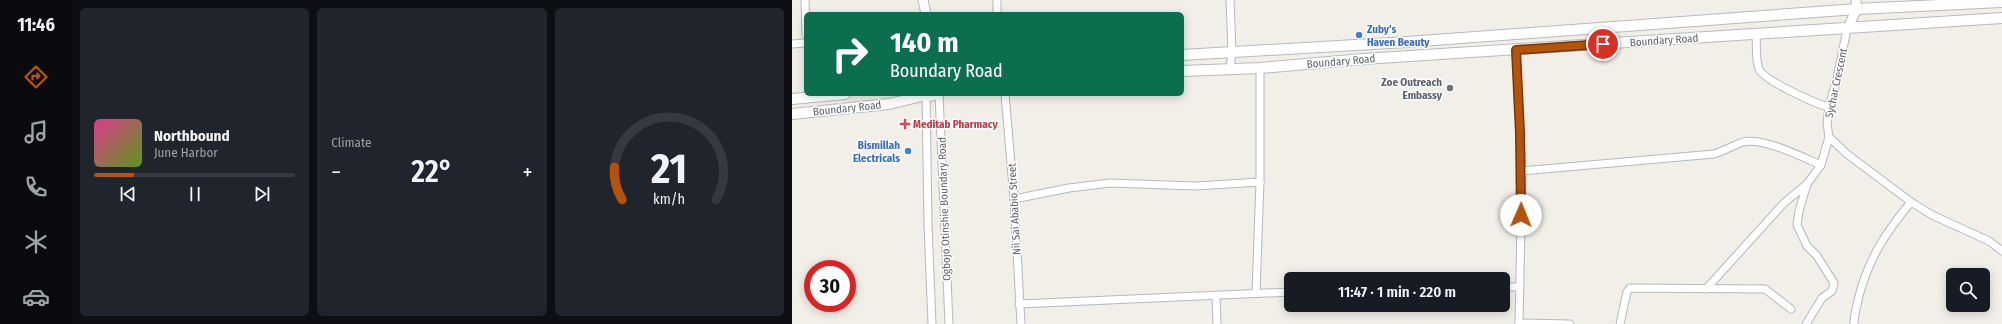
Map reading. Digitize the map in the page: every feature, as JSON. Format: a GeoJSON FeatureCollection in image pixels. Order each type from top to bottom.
{"type":"FeatureCollection","features":[{"type":"Feature","properties":{"kind":"main road","name":"Boundary Road"},"geometry":{"type":"LineString","coordinates":[[1184,55],[1407,42],[1857,5],[2002,2]]}},
{"type":"Feature","properties":{"kind":"main road","name":"Boundary Road"},"geometry":{"type":"LineString","coordinates":[[1184,71],[1260,68],[1363,59],[2002,18]]}},
{"type":"Feature","properties":{"kind":"main road","name":"Boundary Road"},"geometry":{"type":"LineString","coordinates":[[792,99],[809,96]]}},
{"type":"Feature","properties":{"kind":"main road","name":"Boundary Road"},"geometry":{"type":"LineString","coordinates":[[792,114],[889,104],[920,96]]}},
{"type":"Feature","properties":{"kind":"street"},"geometry":{"type":"LineString","coordinates":[[805,0],[805,12]]}},
{"type":"Feature","properties":{"kind":"street"},"geometry":{"type":"LineString","coordinates":[[920,12],[923,0]]}},
{"type":"Feature","properties":{"kind":"street"},"geometry":{"type":"LineString","coordinates":[[923,0],[926,12]]}},
{"type":"Feature","properties":{"kind":"street"},"geometry":{"type":"LineString","coordinates":[[997,0],[997,12]]}},
{"type":"Feature","properties":{"kind":"street"},"geometry":{"type":"LineString","coordinates":[[1230,0],[1232,52],[1230,69]]}},
{"type":"Feature","properties":{"kind":"street"},"geometry":{"type":"LineString","coordinates":[[1847,29],[1857,5]]}},
{"type":"Feature","properties":{"kind":"street","name":"Sychar Crescent"},"geometry":{"type":"LineString","coordinates":[[1821,165],[1829,137],[1827,123],[1829,107],[1837,79],[1847,29]]}},
{"type":"Feature","properties":{"kind":"street"},"geometry":{"type":"LineString","coordinates":[[1756,34],[1758,67],[1764,75],[1812,102],[1829,107]]}},
{"type":"Feature","properties":{"kind":"street"},"geometry":{"type":"LineString","coordinates":[[792,44],[804,43]]}},
{"type":"Feature","properties":{"kind":"street"},"geometry":{"type":"LineString","coordinates":[[1516,50],[1522,171],[1519,324],[1570,324]]}},
{"type":"Feature","properties":{"kind":"street"},"geometry":{"type":"LineString","coordinates":[[1256,293],[1260,182],[1260,68]]}},
{"type":"Feature","properties":{"kind":"street","name":"Ogbojo Otinshie Boundary Road"},"geometry":{"type":"LineString","coordinates":[[924,96],[929,276],[932,324]]}},
{"type":"Feature","properties":{"kind":"street","name":"Ogbojo Otinshie Boundary Road"},"geometry":{"type":"LineString","coordinates":[[938,96],[949,324]]}},
{"type":"Feature","properties":{"kind":"street","name":"Nii Sai Ababio Street"},"geometry":{"type":"LineString","coordinates":[[1005,96],[1014,198],[1020,324]]}},
{"type":"Feature","properties":{"kind":"street"},"geometry":{"type":"LineString","coordinates":[[1829,137],[1847,154],[1911,202],[1932,215],[1989,241],[2002,251]]}},
{"type":"Feature","properties":{"kind":"street"},"geometry":{"type":"LineString","coordinates":[[1522,171],[1714,154],[1743,142],[1754,141],[1794,153],[1821,165],[1807,184],[1784,203],[1706,289]]}},
{"type":"Feature","properties":{"kind":"street"},"geometry":{"type":"LineString","coordinates":[[1014,198],[1069,188],[1110,183],[1196,186],[1260,182]]}},
{"type":"Feature","properties":{"kind":"street"},"geometry":{"type":"LineString","coordinates":[[1806,324],[1822,298],[1832,291],[1834,283],[1817,256],[1807,246],[1798,225],[1799,211],[1807,184]]}},
{"type":"Feature","properties":{"kind":"street"},"geometry":{"type":"LineString","coordinates":[[1854,324],[1854,316],[1862,286],[1874,252],[1889,227],[1911,202]]}},
{"type":"Feature","properties":{"kind":"street"},"geometry":{"type":"LineString","coordinates":[[1510,287],[1520,287]]}},
{"type":"Feature","properties":{"kind":"street"},"geometry":{"type":"LineString","coordinates":[[1620,324],[1627,292],[1630,288],[1765,289],[1790,309]]}},
{"type":"Feature","properties":{"kind":"street"},"geometry":{"type":"LineString","coordinates":[[1019,304],[1284,292]]}},
{"type":"Feature","properties":{"kind":"street"},"geometry":{"type":"LineString","coordinates":[[1216,296],[1217,324]]}},
{"type":"Feature","properties":{"kind":"place","name":"Zuby's Haven Beauty"},"geometry":{"type":"Point","coordinates":[1359,35]}},
{"type":"Feature","properties":{"kind":"place","name":"Zoe Outreach Embassy"},"geometry":{"type":"Point","coordinates":[1450,88]}},
{"type":"Feature","properties":{"kind":"place","name":"Meditab Pharmacy"},"geometry":{"type":"Point","coordinates":[905,124]}},
{"type":"Feature","properties":{"kind":"place","name":"Bismillah Electricals"},"geometry":{"type":"Point","coordinates":[908,151]}},
{"type":"Feature","properties":{"kind":"route"},"geometry":{"type":"LineString","coordinates":[[1521,215],[1522,171],[1519,82],[1516,50],[1603,44]]}}]}
